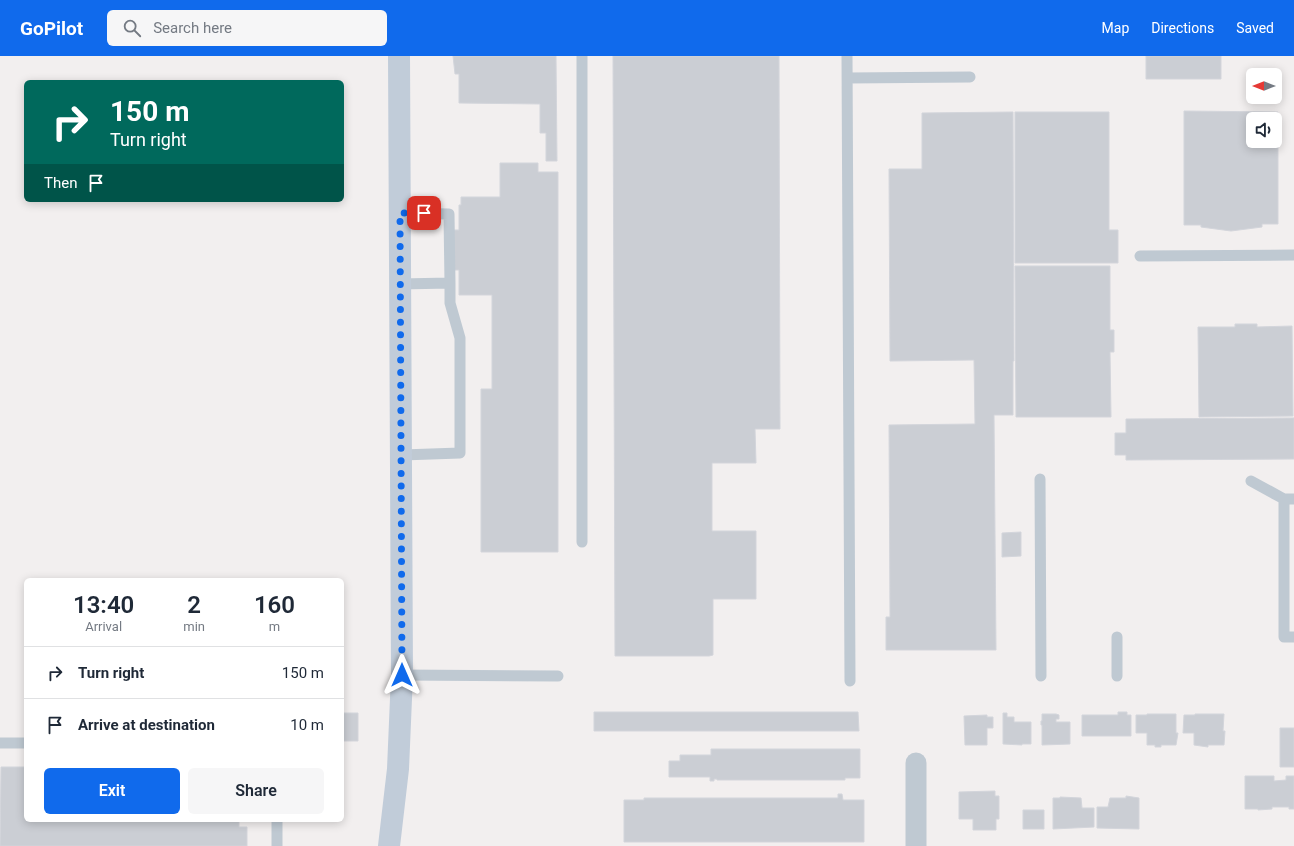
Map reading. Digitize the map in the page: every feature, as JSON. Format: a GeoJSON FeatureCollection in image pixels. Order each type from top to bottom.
{"type":"FeatureCollection","features":[{"type":"Feature","properties":{"kind":"main road"},"geometry":{"type":"LineString","coordinates":[[389,846],[398,769],[402,675],[399,56]]}},
{"type":"Feature","properties":{"kind":"street"},"geometry":{"type":"LineString","coordinates":[[916,763],[916,846]]}},
{"type":"Feature","properties":{"kind":"lane"},"geometry":{"type":"LineString","coordinates":[[582,56],[582,542]]}},
{"type":"Feature","properties":{"kind":"lane"},"geometry":{"type":"LineString","coordinates":[[847,56],[850,681]]}},
{"type":"Feature","properties":{"kind":"lane"},"geometry":{"type":"LineString","coordinates":[[848,78],[970,77]]}},
{"type":"Feature","properties":{"kind":"lane"},"geometry":{"type":"LineString","coordinates":[[400,213],[449,214],[450,303],[460,338],[460,453],[402,455]]}},
{"type":"Feature","properties":{"kind":"lane"},"geometry":{"type":"LineString","coordinates":[[1140,256],[1294,255]]}},
{"type":"Feature","properties":{"kind":"lane"},"geometry":{"type":"LineString","coordinates":[[400,284],[450,283]]}},
{"type":"Feature","properties":{"kind":"lane"},"geometry":{"type":"LineString","coordinates":[[1040,479],[1041,676]]}},
{"type":"Feature","properties":{"kind":"lane"},"geometry":{"type":"LineString","coordinates":[[1252,481],[1289,499],[1289,637]]}},
{"type":"Feature","properties":{"kind":"lane"},"geometry":{"type":"LineString","coordinates":[[1117,637],[1117,676]]}},
{"type":"Feature","properties":{"kind":"lane"},"geometry":{"type":"LineString","coordinates":[[402,675],[558,676]]}},
{"type":"Feature","properties":{"kind":"lane"},"geometry":{"type":"LineString","coordinates":[[0,743],[24,743]]}},
{"type":"Feature","properties":{"kind":"lane"},"geometry":{"type":"LineString","coordinates":[[277,822],[277,846]]}},
{"type":"Feature","properties":{"kind":"building"},"geometry":{"type":"Polygon","coordinates":[[[453,56],[556,56],[557,161],[546,161],[546,133],[540,133],[540,104],[459,103],[459,74],[455,74],[453,56]]]}},
{"type":"Feature","properties":{"kind":"building"},"geometry":{"type":"Polygon","coordinates":[[[613,56],[779,56],[780,429],[755,429],[756,463],[712,463],[712,531],[756,531],[756,599],[713,599],[713,655],[709,656],[615,656],[613,56]]]}},
{"type":"Feature","properties":{"kind":"building"},"geometry":{"type":"Polygon","coordinates":[[[1146,56],[1221,56],[1221,79],[1146,79],[1146,56]]]}},
{"type":"Feature","properties":{"kind":"building"},"geometry":{"type":"Polygon","coordinates":[[[1184,111],[1278,112],[1246,112],[1246,148],[1278,148],[1278,224],[1262,224],[1262,227],[1231,231],[1201,227],[1201,225],[1184,225],[1184,111]]]}},
{"type":"Feature","properties":{"kind":"building"},"geometry":{"type":"Polygon","coordinates":[[[1013,112],[1013,415],[994,415],[996,650],[886,650],[886,617],[890,617],[889,425],[975,424],[974,360],[890,361],[889,169],[922,169],[922,113],[1013,112]]]}},
{"type":"Feature","properties":{"kind":"building"},"geometry":{"type":"Polygon","coordinates":[[[1015,112],[1109,112],[1109,230],[1118,230],[1118,263],[1015,263],[1015,112]]]}},
{"type":"Feature","properties":{"kind":"building"},"geometry":{"type":"Polygon","coordinates":[[[500,163],[538,163],[538,172],[558,172],[558,552],[481,552],[481,389],[492,389],[492,295],[459,295],[459,270],[452,270],[452,230],[459,230],[459,205],[461,205],[461,197],[500,197],[500,163]]]}},
{"type":"Feature","properties":{"kind":"building"},"geometry":{"type":"Polygon","coordinates":[[[1015,266],[1110,266],[1110,330],[1114,330],[1114,352],[1110,352],[1111,417],[1016,417],[1015,266]]]}},
{"type":"Feature","properties":{"kind":"building"},"geometry":{"type":"Polygon","coordinates":[[[1235,324],[1257,324],[1257,327],[1292,326],[1293,416],[1199,417],[1198,327],[1235,327],[1235,324]]]}},
{"type":"Feature","properties":{"kind":"building"},"geometry":{"type":"Polygon","coordinates":[[[1294,418],[1294,459],[1126,460],[1126,455],[1115,455],[1115,433],[1126,433],[1126,419],[1294,418]]]}},
{"type":"Feature","properties":{"kind":"building"},"geometry":{"type":"Polygon","coordinates":[[[1021,532],[1021,556],[1002,557],[1002,533],[1021,532]]]}},
{"type":"Feature","properties":{"kind":"building"},"geometry":{"type":"Polygon","coordinates":[[[594,712],[858,712],[859,731],[594,731],[594,712]]]}},
{"type":"Feature","properties":{"kind":"building"},"geometry":{"type":"Polygon","coordinates":[[[1118,712],[1127,712],[1127,715],[1131,715],[1131,736],[1082,736],[1082,715],[1118,715],[1118,712]]]}},
{"type":"Feature","properties":{"kind":"building"},"geometry":{"type":"Polygon","coordinates":[[[344,713],[358,713],[358,741],[344,741],[344,713]]]}},
{"type":"Feature","properties":{"kind":"building"},"geometry":{"type":"Polygon","coordinates":[[[1003,713],[1007,713],[1007,717],[1014,717],[1014,722],[1031,722],[1031,744],[1003,744],[1003,713]]]}},
{"type":"Feature","properties":{"kind":"building"},"geometry":{"type":"Polygon","coordinates":[[[1042,714],[1059,715],[1059,719],[1056,719],[1056,722],[1070,722],[1070,744],[1042,745],[1042,714]]]}},
{"type":"Feature","properties":{"kind":"building"},"geometry":{"type":"Polygon","coordinates":[[[1176,714],[1176,733],[1178,733],[1176,745],[1161,745],[1161,747],[1155,747],[1155,745],[1147,745],[1147,733],[1136,733],[1136,715],[1176,714]]]}},
{"type":"Feature","properties":{"kind":"building"},"geometry":{"type":"Polygon","coordinates":[[[1224,714],[1224,745],[1208,745],[1208,747],[1194,745],[1194,733],[1183,733],[1184,715],[1224,714]]]}},
{"type":"Feature","properties":{"kind":"building"},"geometry":{"type":"Polygon","coordinates":[[[987,715],[987,717],[993,717],[993,728],[987,728],[987,745],[965,745],[964,716],[987,715]]]}},
{"type":"Feature","properties":{"kind":"building"},"geometry":{"type":"Polygon","coordinates":[[[1280,728],[1294,728],[1294,767],[1280,767],[1280,728]]]}},
{"type":"Feature","properties":{"kind":"building"},"geometry":{"type":"Polygon","coordinates":[[[711,749],[860,749],[860,778],[845,778],[845,780],[714,779],[714,781],[710,781],[710,777],[669,777],[669,761],[680,761],[680,755],[711,755],[711,749]]]}},
{"type":"Feature","properties":{"kind":"building"},"geometry":{"type":"Polygon","coordinates":[[[1,767],[24,767],[24,822],[239,822],[239,827],[247,827],[247,846],[0,846],[1,767]]]}},
{"type":"Feature","properties":{"kind":"building"},"geometry":{"type":"Polygon","coordinates":[[[1245,776],[1274,776],[1274,781],[1286,780],[1286,776],[1294,776],[1294,809],[1289,809],[1289,807],[1272,807],[1272,809],[1245,809],[1245,776]]]}},
{"type":"Feature","properties":{"kind":"building"},"geometry":{"type":"Polygon","coordinates":[[[995,791],[995,796],[999,796],[999,819],[996,819],[996,830],[973,830],[973,819],[959,819],[959,792],[995,791]]]}},
{"type":"Feature","properties":{"kind":"building"},"geometry":{"type":"Polygon","coordinates":[[[838,794],[842,794],[843,800],[864,800],[864,842],[624,842],[624,800],[644,800],[644,798],[838,798],[838,794]]]}},
{"type":"Feature","properties":{"kind":"building"},"geometry":{"type":"Polygon","coordinates":[[[1126,796],[1139,798],[1139,829],[1097,828],[1097,807],[1108,807],[1110,798],[1126,798],[1126,796]]]}},
{"type":"Feature","properties":{"kind":"building"},"geometry":{"type":"Polygon","coordinates":[[[1053,798],[1081,798],[1082,808],[1094,808],[1094,827],[1053,829],[1053,798]]]}},
{"type":"Feature","properties":{"kind":"building"},"geometry":{"type":"Polygon","coordinates":[[[1023,810],[1044,810],[1044,829],[1023,829],[1023,810]]]}},
{"type":"Feature","properties":{"kind":"route"},"geometry":{"type":"LineString","coordinates":[[402,675],[400,213],[424,213]]}}]}
